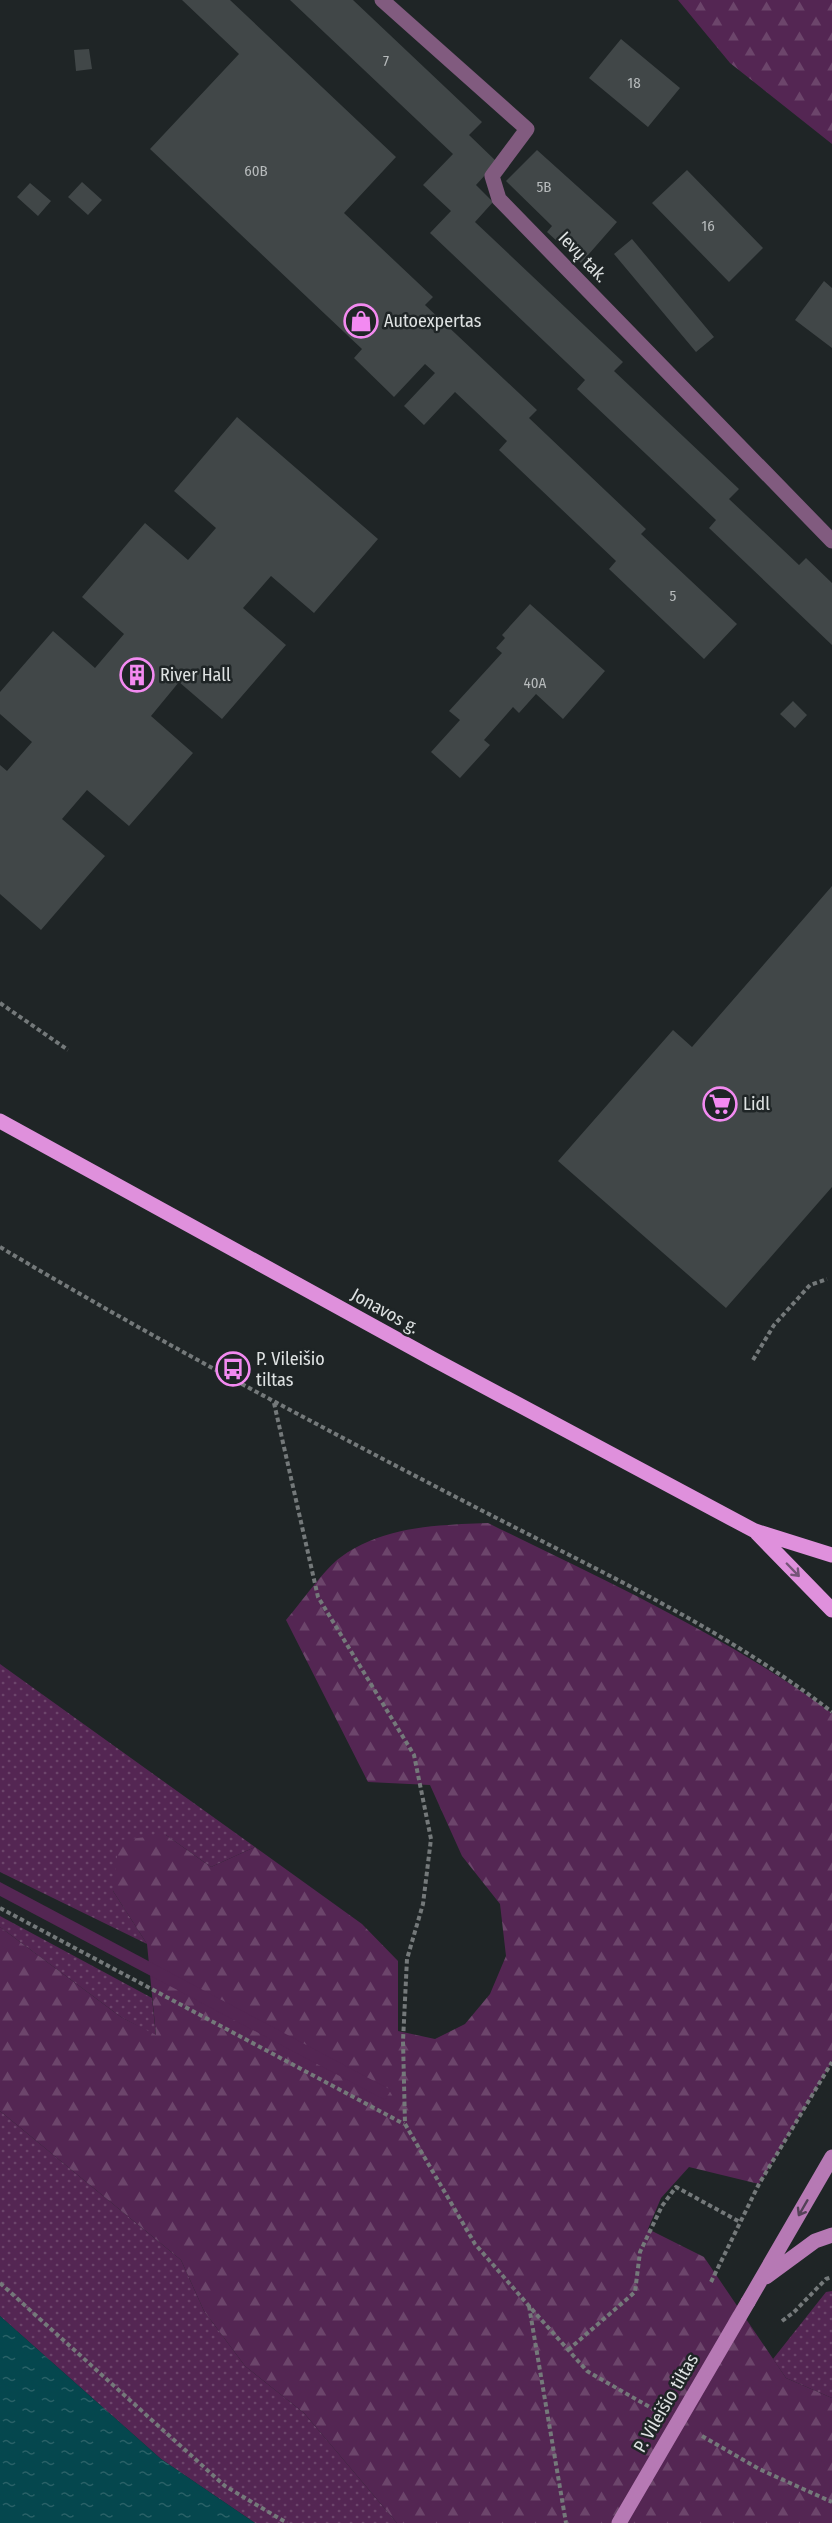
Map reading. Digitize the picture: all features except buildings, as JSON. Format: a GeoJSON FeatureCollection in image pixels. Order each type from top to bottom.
{"type":"FeatureCollection","features":[{"type":"Feature","properties":{"kind":"main road","name":"Jonavos g."},"geometry":{"type":"LineString","coordinates":[[0,1122],[431,1358],[755,1530],[832,1555]]}},
{"type":"Feature","properties":{"kind":"main road","name":"Jonavos g."},"geometry":{"type":"LineString","coordinates":[[755,1530],[832,1610]]}},
{"type":"Feature","properties":{"kind":"main road","name":"P. Vileišio tiltas"},"geometry":{"type":"LineString","coordinates":[[619,2523],[832,2157]]}},
{"type":"Feature","properties":{"kind":"main road"},"geometry":{"type":"LineString","coordinates":[[761,2280],[815,2241],[832,2235]]}},
{"type":"Feature","properties":{"kind":"street","name":"Ievų tak."},"geometry":{"type":"LineString","coordinates":[[382,0],[527,129],[492,176],[499,199],[832,541]]}},
{"type":"Feature","properties":{"kind":"path"},"geometry":{"type":"LineString","coordinates":[[0,1003],[68,1050]]}},
{"type":"Feature","properties":{"kind":"path"},"geometry":{"type":"LineString","coordinates":[[0,1247],[274,1403],[663,1604],[788,1678],[832,1712]]}},
{"type":"Feature","properties":{"kind":"path"},"geometry":{"type":"LineString","coordinates":[[753,1360],[774,1325],[810,1285],[827,1279]]}},
{"type":"Feature","properties":{"kind":"path"},"geometry":{"type":"LineString","coordinates":[[274,1403],[318,1597],[414,1755],[431,1839],[423,1904],[407,1959],[403,2041],[405,2124],[475,2244],[529,2306],[587,2371],[658,2412]]}},
{"type":"Feature","properties":{"kind":"path"},"geometry":{"type":"LineString","coordinates":[[0,1908],[405,2124]]}},
{"type":"Feature","properties":{"kind":"path"},"geometry":{"type":"LineString","coordinates":[[711,2283],[759,2184],[832,2062]]}},
{"type":"Feature","properties":{"kind":"path"},"geometry":{"type":"LineString","coordinates":[[568,2350],[635,2292],[640,2252],[662,2206],[676,2187],[740,2222]]}},
{"type":"Feature","properties":{"kind":"path"},"geometry":{"type":"LineString","coordinates":[[782,2320],[794,2312],[826,2279],[832,2277]]}},
{"type":"Feature","properties":{"kind":"path"},"geometry":{"type":"LineString","coordinates":[[0,2283],[225,2486],[287,2523]]}},
{"type":"Feature","properties":{"kind":"path"},"geometry":{"type":"LineString","coordinates":[[529,2306],[566,2523]]}},
{"type":"Feature","properties":{"kind":"path"},"geometry":{"type":"LineString","coordinates":[[699,2435],[759,2469],[832,2502]]}},
{"type":"Feature","properties":{"kind":"green space"},"geometry":{"type":"Polygon","coordinates":[[[678,0],[832,0],[832,144],[730,63],[678,0]]]}},
{"type":"Feature","properties":{"kind":"green space"},"geometry":{"type":"Polygon","coordinates":[[[488,1523],[708,1634],[792,1685],[832,1713],[832,2062],[759,2184],[689,2167],[661,2198],[648,2229],[704,2257],[786,2378],[832,2398],[832,2523],[397,2523],[304,2413],[245,2366],[204,2311],[181,2260],[0,2111],[0,1927],[121,2017],[156,2035],[147,1944],[113,1891],[119,1840],[166,1835],[211,1867],[255,1847],[362,1924],[398,1961],[398,2031],[435,2039],[465,2024],[490,1994],[506,1956],[500,1904],[462,1856],[430,1785],[368,1782],[286,1620],[328,1569],[357,1547],[393,1533],[412,1529],[488,1523]]]}},
{"type":"Feature","properties":{"kind":"green space"},"geometry":{"type":"Polygon","coordinates":[[[0,1664],[255,1847],[211,1867],[166,1835],[113,1891],[147,1944],[0,1872],[0,1664]]]}},
{"type":"Feature","properties":{"kind":"green space"},"geometry":{"type":"Polygon","coordinates":[[[0,1882],[391,2090],[385,2100],[0,1896],[0,1882]]]}},
{"type":"Feature","properties":{"kind":"green space"},"geometry":{"type":"Polygon","coordinates":[[[0,1916],[152,1998],[156,2036],[121,2017],[0,1927],[0,1916]]]}},
{"type":"Feature","properties":{"kind":"green space"},"geometry":{"type":"Polygon","coordinates":[[[0,2111],[181,2260],[204,2311],[245,2366],[304,2413],[397,2523],[255,2523],[161,2459],[0,2316],[0,2111]]]}},
{"type":"Feature","properties":{"kind":"green space"},"geometry":{"type":"Polygon","coordinates":[[[832,2291],[832,2398],[786,2378],[773,2359],[826,2292],[832,2291]]]}},
{"type":"Feature","properties":{"kind":"water"},"geometry":{"type":"Polygon","coordinates":[[[0,2316],[161,2459],[255,2523],[0,2523],[0,2316]]]}},
{"type":"Feature","properties":{"kind":"place","name":"Autoexpertas"},"geometry":{"type":"Point","coordinates":[361,321]}},
{"type":"Feature","properties":{"kind":"place","name":"River Hall"},"geometry":{"type":"Point","coordinates":[137,675]}},
{"type":"Feature","properties":{"kind":"place","name":"Lidl"},"geometry":{"type":"Point","coordinates":[720,1104]}},
{"type":"Feature","properties":{"kind":"place","name":"P. Vileišio tiltas"},"geometry":{"type":"Point","coordinates":[233,1369]}}]}
